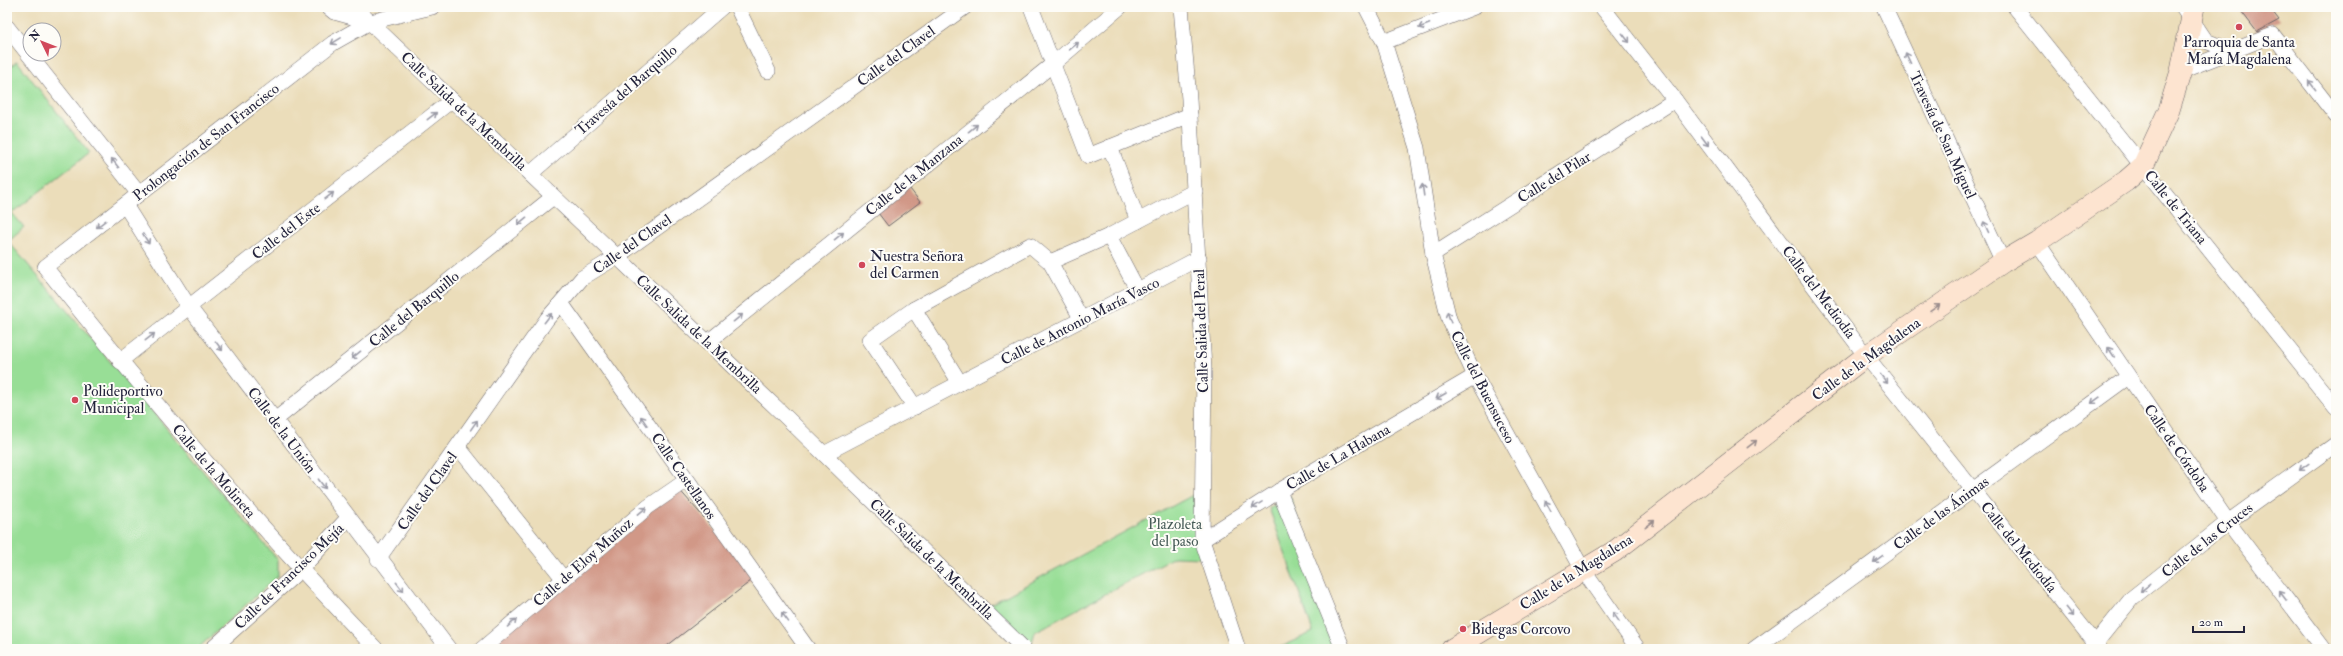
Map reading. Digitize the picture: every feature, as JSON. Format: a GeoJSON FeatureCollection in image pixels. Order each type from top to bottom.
{"type":"FeatureCollection","features":[{"type":"Feature","properties":{"kind":"street","name":"Calle Salida de la Membrilla"},"geometry":{"type":"LineString","coordinates":[[328,7],[334,12],[370,22]]}},
{"type":"Feature","properties":{"kind":"street","name":"Calle Salida de la Membrilla"},"geometry":{"type":"LineString","coordinates":[[354,7],[553,197],[708,342],[1024,649]]}},
{"type":"Feature","properties":{"kind":"street"},"geometry":{"type":"LineString","coordinates":[[370,22],[432,7]]}},
{"type":"Feature","properties":{"kind":"street","name":"Travesía del Barquillo"},"geometry":{"type":"LineString","coordinates":[[530,174],[722,7]]}},
{"type":"Feature","properties":{"kind":"street"},"geometry":{"type":"LineString","coordinates":[[737,7],[768,71]]}},
{"type":"Feature","properties":{"kind":"street","name":"Calle del Clavel"},"geometry":{"type":"LineString","coordinates":[[378,559],[547,319],[582,278],[616,256],[965,7]]}},
{"type":"Feature","properties":{"kind":"street"},"geometry":{"type":"LineString","coordinates":[[1031,7],[1088,156],[1190,115]]}},
{"type":"Feature","properties":{"kind":"street","name":"Calle de la Manzana"},"geometry":{"type":"LineString","coordinates":[[708,342],[1053,64],[1120,7]]}},
{"type":"Feature","properties":{"kind":"street","name":"Calle Salida del Peral"},"geometry":{"type":"LineString","coordinates":[[1181,7],[1195,191],[1204,370],[1202,540],[1238,649]]}},
{"type":"Feature","properties":{"kind":"street","name":"Calle del Buensuceso"},"geometry":{"type":"LineString","coordinates":[[1366,7],[1384,42],[1417,148],[1432,254],[1449,319],[1475,376],[1583,570],[1638,649]]}},
{"type":"Feature","properties":{"kind":"street"},"geometry":{"type":"LineString","coordinates":[[1384,42],[1474,7]]}},
{"type":"Feature","properties":{"kind":"street","name":"Calle del Mediodía"},"geometry":{"type":"LineString","coordinates":[[1602,7],[1675,100],[1866,356],[2096,647]]}},
{"type":"Feature","properties":{"kind":"street","name":"Travesía de San Miguel"},"geometry":{"type":"LineString","coordinates":[[1884,7],[2003,262]]}},
{"type":"Feature","properties":{"kind":"street","name":"Calle de Triana"},"geometry":{"type":"LineString","coordinates":[[2015,7],[2336,408]]}},
{"type":"Feature","properties":{"kind":"street"},"geometry":{"type":"LineString","coordinates":[[2189,10],[2206,41],[2231,51]]}},
{"type":"Feature","properties":{"kind":"street","name":"Calle de la Magdalena"},"geometry":{"type":"LineString","coordinates":[[1452,649],[1615,551],[1866,356],[2003,262],[2037,242],[2126,182],[2143,166],[2169,110],[2181,71],[2189,10]]}},
{"type":"Feature","properties":{"kind":"street","name":"Prolongación de San Francisco"},"geometry":{"type":"LineString","coordinates":[[45,267],[333,43],[370,22]]}},
{"type":"Feature","properties":{"kind":"street"},"geometry":{"type":"LineString","coordinates":[[9,33],[139,194]]}},
{"type":"Feature","properties":{"kind":"street"},"geometry":{"type":"LineString","coordinates":[[2181,71],[2273,35],[2336,116]]}},
{"type":"Feature","properties":{"kind":"street","name":"Calle del Este"},"geometry":{"type":"LineString","coordinates":[[120,362],[452,100]]}},
{"type":"Feature","properties":{"kind":"street","name":"Calle del Pilar"},"geometry":{"type":"LineString","coordinates":[[1432,254],[1675,100]]}},
{"type":"Feature","properties":{"kind":"street"},"geometry":{"type":"LineString","coordinates":[[1110,147],[1138,221]]}},
{"type":"Feature","properties":{"kind":"street"},"geometry":{"type":"LineString","coordinates":[[1050,262],[1109,236],[1195,191]]}},
{"type":"Feature","properties":{"kind":"street","name":"Calle del Barquillo"},"geometry":{"type":"LineString","coordinates":[[275,420],[553,197]]}},
{"type":"Feature","properties":{"kind":"street","name":"Calle de la Unión"},"geometry":{"type":"LineString","coordinates":[[125,206],[189,307],[378,559],[449,649]]}},
{"type":"Feature","properties":{"kind":"street"},"geometry":{"type":"LineString","coordinates":[[1109,236],[1138,291]]}},
{"type":"Feature","properties":{"kind":"street","name":"Calle de Córdoba"},"geometry":{"type":"LineString","coordinates":[[2037,242],[2228,522],[2324,649]]}},
{"type":"Feature","properties":{"kind":"street"},"geometry":{"type":"LineString","coordinates":[[915,407],[870,340],[914,309],[1030,245],[1050,262],[1082,320]]}},
{"type":"Feature","properties":{"kind":"street","name":"Calle de Antonio María Vasco"},"geometry":{"type":"LineString","coordinates":[[824,454],[1199,258]]}},
{"type":"Feature","properties":{"kind":"street","name":"Calle de la Molineta"},"geometry":{"type":"LineString","coordinates":[[45,267],[120,362],[300,570],[376,649]]}},
{"type":"Feature","properties":{"kind":"street","name":"Calle Castellanos"},"geometry":{"type":"LineString","coordinates":[[561,303],[808,649]]}},
{"type":"Feature","properties":{"kind":"street"},"geometry":{"type":"LineString","coordinates":[[914,309],[960,383]]}},
{"type":"Feature","properties":{"kind":"street","name":"Calle de La Habana"},"geometry":{"type":"LineString","coordinates":[[1202,540],[1279,491],[1475,376]]}},
{"type":"Feature","properties":{"kind":"street","name":"Calle de las Ánimas"},"geometry":{"type":"LineString","coordinates":[[1754,649],[2128,377]]}},
{"type":"Feature","properties":{"kind":"street","name":"Calle de las Cruces"},"geometry":{"type":"LineString","coordinates":[[2096,647],[2132,598],[2228,522],[2336,444]]}},
{"type":"Feature","properties":{"kind":"street"},"geometry":{"type":"LineString","coordinates":[[458,447],[563,578]]}},
{"type":"Feature","properties":{"kind":"street","name":"Calle de Eloy Muñoz"},"geometry":{"type":"LineString","coordinates":[[482,649],[563,578],[648,507],[686,480]]}},
{"type":"Feature","properties":{"kind":"street"},"geometry":{"type":"LineString","coordinates":[[1279,491],[1342,649]]}},
{"type":"Feature","properties":{"kind":"street","name":"Calle de Francisco Mejía"},"geometry":{"type":"LineString","coordinates":[[212,649],[300,570],[348,518]]}},
{"type":"Feature","properties":{"kind":"green space","name":"Polideportivo Municipal"},"geometry":{"type":"Polygon","coordinates":[[[17,61],[89,153],[12,213],[24,227],[8,241],[278,560],[278,576],[197,649],[7,649],[7,70],[17,61]]]}},
{"type":"Feature","properties":{"kind":"green space","name":"Plazoleta del paso"},"geometry":{"type":"Polygon","coordinates":[[[1193,495],[1203,558],[1174,557],[1035,632],[1032,642],[989,605],[1193,495]]]}},
{"type":"Feature","properties":{"kind":"green space"},"geometry":{"type":"Polygon","coordinates":[[[1290,496],[1341,649],[1276,649],[1313,632],[1269,508],[1290,496]]]}},
{"type":"Feature","properties":{"kind":"building"},"geometry":{"type":"Polygon","coordinates":[[[2238,7],[2269,7],[2279,20],[2257,32],[2238,7]]]}},
{"type":"Feature","properties":{"kind":"building"},"geometry":{"type":"Polygon","coordinates":[[[907,185],[920,202],[888,226],[875,209],[907,185]]]}},
{"type":"Feature","properties":{"kind":"building"},"geometry":{"type":"Polygon","coordinates":[[[677,487],[756,577],[663,649],[483,649],[677,487]]]}},
{"type":"Feature","properties":{"kind":"place","name":"Parroquia de Santa María Magdalena"},"geometry":{"type":"Point","coordinates":[2239,27]}},
{"type":"Feature","properties":{"kind":"place","name":"Nuestra Señora del Carmen"},"geometry":{"type":"Point","coordinates":[862,265]}},
{"type":"Feature","properties":{"kind":"place","name":"Polideportivo Municipal"},"geometry":{"type":"Point","coordinates":[75,400]}},
{"type":"Feature","properties":{"kind":"place","name":"Bidegas Corcovo"},"geometry":{"type":"Point","coordinates":[1463,629]}}]}
